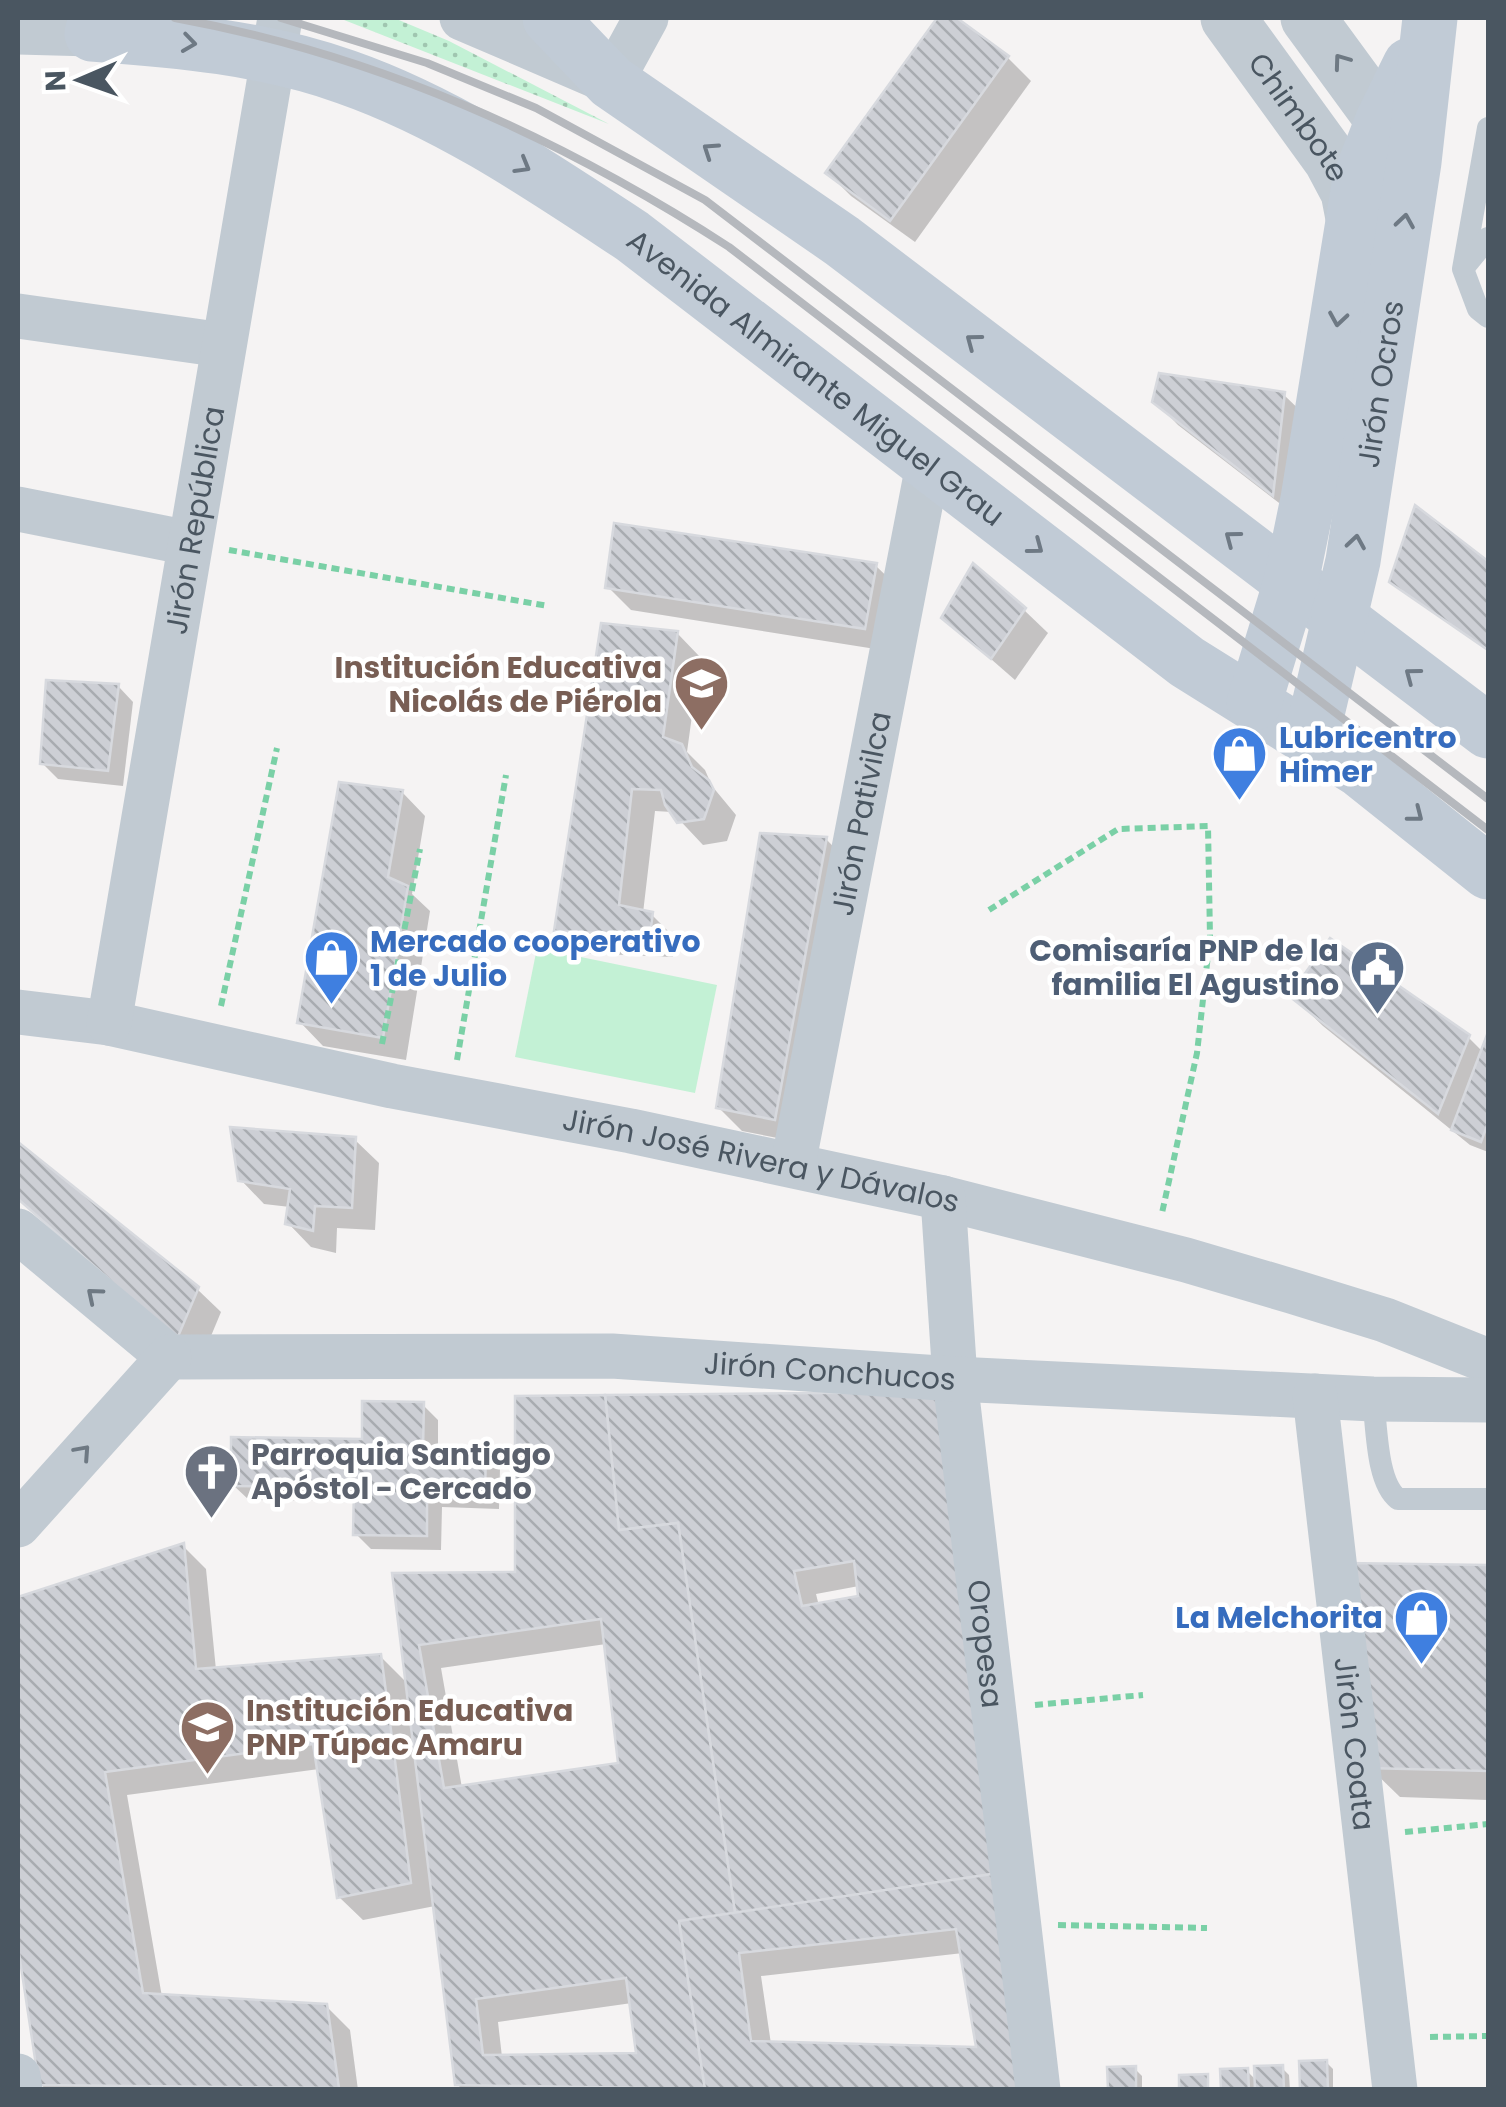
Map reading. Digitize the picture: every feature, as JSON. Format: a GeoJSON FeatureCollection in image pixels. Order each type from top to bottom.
{"type":"FeatureCollection","features":[{"type":"Feature","properties":{"kind":"main road"},"geometry":{"type":"LineString","coordinates":[[550,18],[610,82],[842,241],[1488,731]]}},
{"type":"Feature","properties":{"kind":"main road","name":"Jirón Ocros"},"geometry":{"type":"LineString","coordinates":[[1310,739],[1352,561],[1398,141],[1429,22]]}},
{"type":"Feature","properties":{"kind":"main road","name":"Avenida Almirante Miguel Grau"},"geometry":{"type":"LineString","coordinates":[[94,26],[154,38],[276,36],[347,77],[439,117],[536,173],[632,236],[1187,662],[1360,770],[1488,872]]}},
{"type":"Feature","properties":{"kind":"main road","name":"Jirón Ocros"},"geometry":{"type":"LineString","coordinates":[[1254,703],[1291,582],[1308,499],[1360,179],[1398,141]]}},
{"type":"Feature","properties":{"kind":"street"},"geometry":{"type":"LineString","coordinates":[[462,18],[610,82],[646,18]]}},
{"type":"Feature","properties":{"kind":"street","name":"Chimbote"},"geometry":{"type":"LineString","coordinates":[[1228,18],[1332,160],[1348,192],[1354,223]]}},
{"type":"Feature","properties":{"kind":"street"},"geometry":{"type":"LineString","coordinates":[[1308,18],[1398,141]]}},
{"type":"Feature","properties":{"kind":"street"},"geometry":{"type":"LineString","coordinates":[[18,32],[94,26]]}},
{"type":"Feature","properties":{"kind":"street","name":"Jirón República"},"geometry":{"type":"LineString","coordinates":[[109,1023],[276,36]]}},
{"type":"Feature","properties":{"kind":"street"},"geometry":{"type":"LineString","coordinates":[[18,316],[223,345]]}},
{"type":"Feature","properties":{"kind":"street","name":"Jirón Pativilca"},"geometry":{"type":"LineString","coordinates":[[793,1164],[928,464]]}},
{"type":"Feature","properties":{"kind":"street"},"geometry":{"type":"LineString","coordinates":[[18,509],[189,543]]}},
{"type":"Feature","properties":{"kind":"street","name":"Jirón José Rivera y Dávalos"},"geometry":{"type":"LineString","coordinates":[[18,1012],[109,1023],[375,1082],[793,1164],[943,1198],[1154,1252],[1385,1320],[1488,1361]]}},
{"type":"Feature","properties":{"kind":"street","name":"Oropesa"},"geometry":{"type":"LineString","coordinates":[[943,1198],[956,1379],[1038,2090]]}},
{"type":"Feature","properties":{"kind":"street"},"geometry":{"type":"LineString","coordinates":[[18,1231],[169,1357],[18,1524]]}},
{"type":"Feature","properties":{"kind":"street","name":"Jirón Conchucos"},"geometry":{"type":"LineString","coordinates":[[169,1357],[612,1356],[956,1379],[1373,1399],[1488,1400]]}},
{"type":"Feature","properties":{"kind":"street","name":"Jirón Coata"},"geometry":{"type":"LineString","coordinates":[[1315,1396],[1394,2090]]}},
{"type":"Feature","properties":{"kind":"street"},"geometry":{"type":"LineString","coordinates":[[18,2076],[20,2090]]}},
{"type":"Feature","properties":{"kind":"lane"},"geometry":{"type":"LineString","coordinates":[[1488,128],[1462,268],[1478,309],[1488,317]]}},
{"type":"Feature","properties":{"kind":"lane"},"geometry":{"type":"LineString","coordinates":[[1462,268],[1488,238]]}},
{"type":"Feature","properties":{"kind":"lane"},"geometry":{"type":"LineString","coordinates":[[1373,1399],[1389,1492],[1398,1499],[1488,1499]]}},
{"type":"Feature","properties":{"kind":"path"},"geometry":{"type":"LineString","coordinates":[[189,543],[548,606]]}},
{"type":"Feature","properties":{"kind":"path"},"geometry":{"type":"LineString","coordinates":[[213,1046],[277,748]]}},
{"type":"Feature","properties":{"kind":"path"},"geometry":{"type":"LineString","coordinates":[[451,1097],[506,775]]}},
{"type":"Feature","properties":{"kind":"path"},"geometry":{"type":"LineString","coordinates":[[989,910],[1118,830],[1208,826],[1210,937],[1198,1053],[1154,1252]]}},
{"type":"Feature","properties":{"kind":"path"},"geometry":{"type":"LineString","coordinates":[[375,1082],[420,849]]}},
{"type":"Feature","properties":{"kind":"path"},"geometry":{"type":"LineString","coordinates":[[993,1708],[1143,1695]]}},
{"type":"Feature","properties":{"kind":"path"},"geometry":{"type":"LineString","coordinates":[[1366,1836],[1488,1824]]}},
{"type":"Feature","properties":{"kind":"path"},"geometry":{"type":"LineString","coordinates":[[1018,1924],[1207,1928]]}},
{"type":"Feature","properties":{"kind":"path"},"geometry":{"type":"LineString","coordinates":[[1388,2038],[1488,2036]]}},
{"type":"Feature","properties":{"kind":"green space"},"geometry":{"type":"Polygon","coordinates":[[[339,18],[394,18],[449,41],[609,124],[339,18]]]}},
{"type":"Feature","properties":{"kind":"green space"},"geometry":{"type":"Polygon","coordinates":[[[537,948],[717,985],[695,1093],[515,1057],[537,948]]]}},
{"type":"Feature","properties":{"kind":"building"},"geometry":{"type":"Polygon","coordinates":[[[937,18],[957,18],[1009,56],[890,221],[825,173],[937,18]]]}},
{"type":"Feature","properties":{"kind":"building"},"geometry":{"type":"Polygon","coordinates":[[[1159,373],[1285,392],[1273,496],[1152,402],[1159,373]]]}},
{"type":"Feature","properties":{"kind":"building"},"geometry":{"type":"Polygon","coordinates":[[[1415,505],[1488,561],[1488,650],[1389,582],[1415,505]]]}},
{"type":"Feature","properties":{"kind":"building"},"geometry":{"type":"Polygon","coordinates":[[[614,523],[877,563],[865,629],[605,588],[614,523]]]}},
{"type":"Feature","properties":{"kind":"building"},"geometry":{"type":"Polygon","coordinates":[[[973,563],[1026,608],[991,659],[941,618],[973,563]]]}},
{"type":"Feature","properties":{"kind":"building"},"geometry":{"type":"Polygon","coordinates":[[[601,623],[678,631],[663,737],[682,744],[692,767],[709,780],[714,790],[704,819],[677,823],[661,790],[632,789],[619,905],[653,912],[650,935],[554,931],[601,623]]]}},
{"type":"Feature","properties":{"kind":"building"},"geometry":{"type":"Polygon","coordinates":[[[46,680],[119,684],[108,771],[40,764],[46,680]]]}},
{"type":"Feature","properties":{"kind":"building"},"geometry":{"type":"Polygon","coordinates":[[[339,782],[403,790],[388,877],[408,886],[383,1038],[297,1023],[339,782]]]}},
{"type":"Feature","properties":{"kind":"building"},"geometry":{"type":"Polygon","coordinates":[[[760,833],[827,837],[775,1120],[716,1108],[760,833]]]}},
{"type":"Feature","properties":{"kind":"building","name":"Comisaría PNP de la familia El Agustino"},"geometry":{"type":"Polygon","coordinates":[[[1330,938],[1470,1035],[1438,1114],[1289,996],[1330,938]]]}},
{"type":"Feature","properties":{"kind":"building"},"geometry":{"type":"Polygon","coordinates":[[[1488,1032],[1488,1123],[1481,1142],[1451,1130],[1488,1032]]]}},
{"type":"Feature","properties":{"kind":"building"},"geometry":{"type":"Polygon","coordinates":[[[230,1127],[356,1137],[352,1208],[315,1206],[313,1231],[285,1224],[290,1189],[238,1181],[230,1127]]]}},
{"type":"Feature","properties":{"kind":"building"},"geometry":{"type":"Polygon","coordinates":[[[18,1142],[199,1287],[177,1339],[18,1199],[18,1142]]]}},
{"type":"Feature","properties":{"kind":"building"},"geometry":{"type":"Polygon","coordinates":[[[943,1392],[999,1873],[735,1913],[678,1523],[619,1530],[605,1395],[943,1392]],[[854,1561],[794,1571],[802,1606],[858,1596],[854,1561]]]}},
{"type":"Feature","properties":{"kind":"building"},"geometry":{"type":"Polygon","coordinates":[[[605,1395],[619,1530],[678,1523],[735,1913],[679,1921],[705,2089],[455,2085],[392,1573],[515,1572],[515,1396],[605,1395]],[[601,1619],[419,1645],[444,1788],[618,1763],[601,1619]],[[626,1978],[476,1999],[483,2055],[636,2053],[626,1978]]]}},
{"type":"Feature","properties":{"kind":"building"},"geometry":{"type":"Polygon","coordinates":[[[362,1401],[424,1402],[423,1449],[486,1450],[485,1494],[427,1493],[427,1536],[353,1535],[354,1487],[231,1486],[231,1437],[362,1439],[362,1401]]]}},
{"type":"Feature","properties":{"kind":"building","name":"Institución Educativa PNP Túpac Amaru"},"geometry":{"type":"Polygon","coordinates":[[[184,1543],[196,1669],[381,1654],[411,1883],[337,1898],[313,1744],[105,1772],[143,1993],[327,2004],[339,2088],[39,2085],[18,1947],[18,1597],[184,1543]]]}},
{"type":"Feature","properties":{"kind":"building","name":"La Melchorita"},"geometry":{"type":"Polygon","coordinates":[[[1345,1563],[1488,1565],[1488,1771],[1367,1768],[1345,1563]]]}},
{"type":"Feature","properties":{"kind":"building"},"geometry":{"type":"Polygon","coordinates":[[[999,1873],[1024,2090],[705,2089],[679,1921],[999,1873]],[[956,1929],[739,1953],[751,2041],[976,2047],[956,1929]]]}},
{"type":"Feature","properties":{"kind":"building"},"geometry":{"type":"Polygon","coordinates":[[[1327,2060],[1328,2090],[1300,2090],[1299,2061],[1327,2060]]]}},
{"type":"Feature","properties":{"kind":"building"},"geometry":{"type":"Polygon","coordinates":[[[1283,2065],[1284,2090],[1255,2090],[1254,2066],[1283,2065]]]}},
{"type":"Feature","properties":{"kind":"building"},"geometry":{"type":"Polygon","coordinates":[[[1136,2066],[1136,2090],[1108,2090],[1107,2067],[1136,2066]]]}},
{"type":"Feature","properties":{"kind":"building"},"geometry":{"type":"Polygon","coordinates":[[[1248,2068],[1249,2090],[1221,2090],[1220,2069],[1248,2068]]]}},
{"type":"Feature","properties":{"kind":"building"},"geometry":{"type":"Polygon","coordinates":[[[1208,2074],[1208,2090],[1179,2090],[1179,2075],[1208,2074]]]}},
{"type":"Feature","properties":{"kind":"railway"},"geometry":{"type":"LineString","coordinates":[[175,18],[323,54],[463,105],[598,170],[729,247],[1488,830]]}},
{"type":"Feature","properties":{"kind":"railway"},"geometry":{"type":"LineString","coordinates":[[281,18],[427,63],[536,108],[705,200],[1488,799]]}},
{"type":"Feature","properties":{"kind":"place","name":"Institución Educativa Nicolás de Piérola"},"geometry":{"type":"Point","coordinates":[701,733]}},
{"type":"Feature","properties":{"kind":"place","name":"Lubricentro Himer"},"geometry":{"type":"Point","coordinates":[1240,803]}},
{"type":"Feature","properties":{"kind":"place","name":"Mercado cooperativo 1 de Julio"},"geometry":{"type":"Point","coordinates":[331,1007]}},
{"type":"Feature","properties":{"kind":"place","name":"Comisaría PNP de la familia El Agustino"},"geometry":{"type":"Point","coordinates":[1378,1016]}},
{"type":"Feature","properties":{"kind":"place","name":"Parroquia Santiago Apóstol - Cercado"},"geometry":{"type":"Point","coordinates":[212,1520]}},
{"type":"Feature","properties":{"kind":"place","name":"La Melchorita"},"geometry":{"type":"Point","coordinates":[1422,1666]}},
{"type":"Feature","properties":{"kind":"place","name":"Institución Educativa PNP Túpac Amaru"},"geometry":{"type":"Point","coordinates":[207,1776]}}]}
